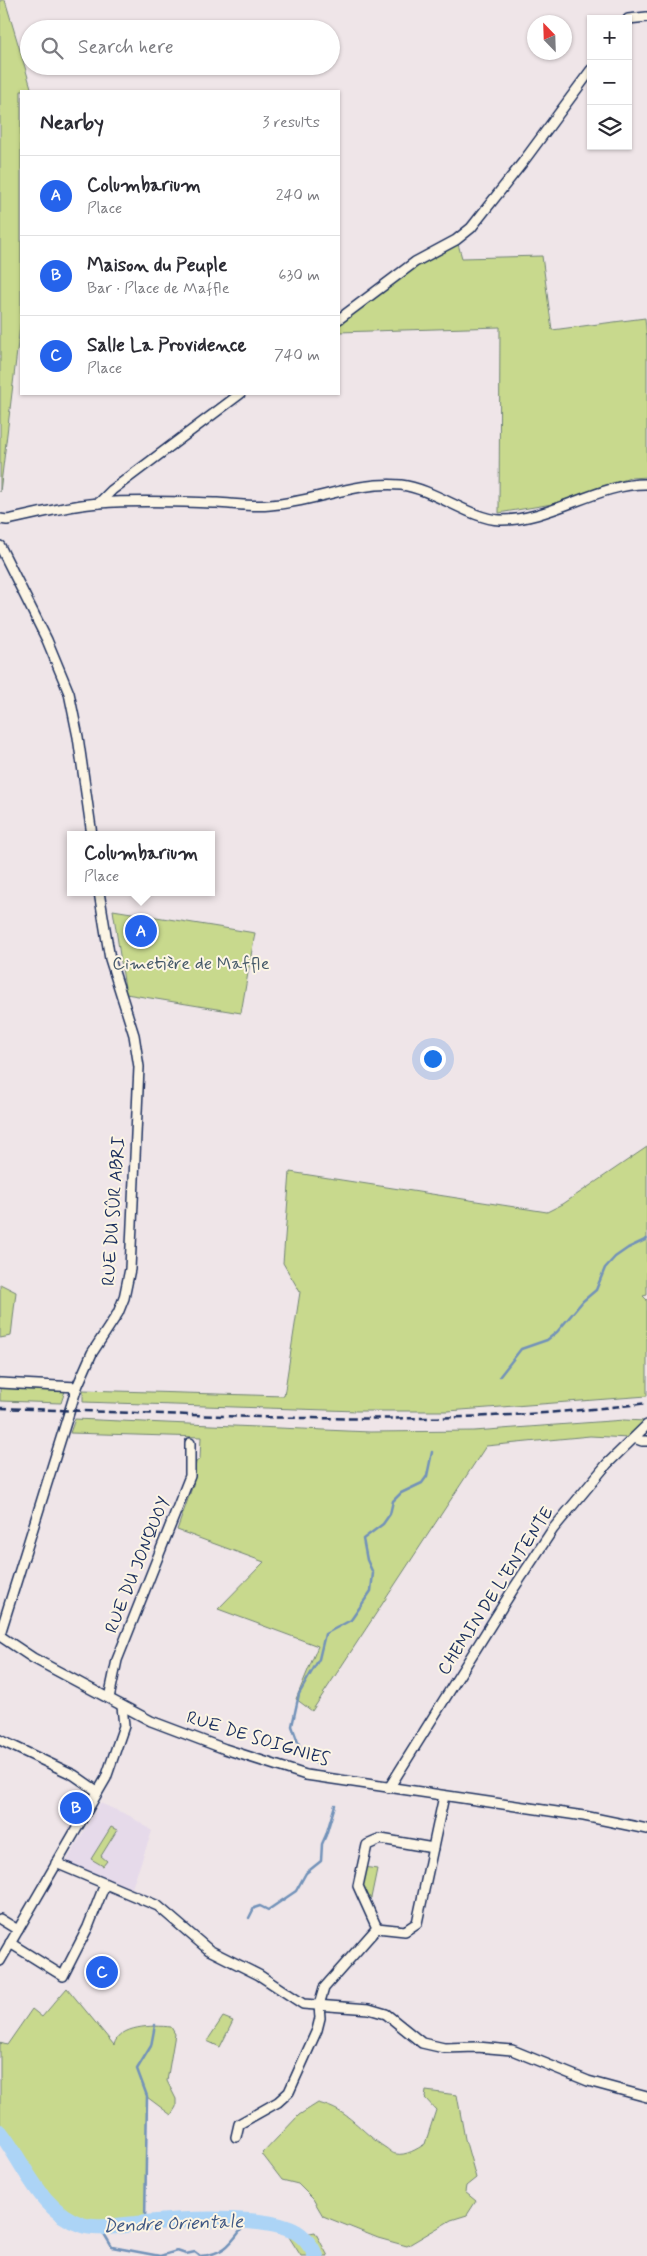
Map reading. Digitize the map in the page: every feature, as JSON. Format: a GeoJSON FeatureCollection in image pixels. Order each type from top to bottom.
{"type":"FeatureCollection","features":[{"type":"Feature","properties":{"kind":"street"},"geometry":{"type":"LineString","coordinates":[[632,19],[647,17]]}},
{"type":"Feature","properties":{"kind":"street"},"geometry":{"type":"LineString","coordinates":[[340,318],[407,267],[456,240],[471,228],[587,75]]}},
{"type":"Feature","properties":{"kind":"street"},"geometry":{"type":"LineString","coordinates":[[100,503],[112,490],[239,395]]}},
{"type":"Feature","properties":{"kind":"street"},"geometry":{"type":"LineString","coordinates":[[0,519],[7,520],[100,503],[199,502],[269,506],[297,502],[355,487],[388,485],[425,490],[485,517],[500,520],[544,512],[618,488],[636,484],[647,484]]}},
{"type":"Feature","properties":{"kind":"street"},"geometry":{"type":"LineString","coordinates":[[0,546],[47,640],[68,693],[78,737],[91,831]]}},
{"type":"Feature","properties":{"kind":"street","name":"RUE DU SÛR ABRI"},"geometry":{"type":"LineString","coordinates":[[0,1635],[77,1387],[92,1352],[118,1313],[128,1278],[131,1252],[139,1067],[131,1023],[110,959],[100,896]]}},
{"type":"Feature","properties":{"kind":"street"},"geometry":{"type":"LineString","coordinates":[[0,1383],[77,1387]]}},
{"type":"Feature","properties":{"kind":"street","name":"CHEMIN DE L'ENTENTE"},"geometry":{"type":"LineString","coordinates":[[389,1788],[512,1591],[553,1530],[607,1464],[647,1425]]}},
{"type":"Feature","properties":{"kind":"street"},"geometry":{"type":"LineString","coordinates":[[634,1438],[647,1441]]}},
{"type":"Feature","properties":{"kind":"street","name":"RUE DU JONQUOY"},"geometry":{"type":"LineString","coordinates":[[109,1698],[117,1660],[190,1476],[190,1443]]}},
{"type":"Feature","properties":{"kind":"street","name":"RUE DE SOIGNIES"},"geometry":{"type":"LineString","coordinates":[[0,1635],[33,1658],[136,1714],[225,1749],[306,1775],[584,1816],[647,1830]]}},
{"type":"Feature","properties":{"kind":"street"},"geometry":{"type":"LineString","coordinates":[[0,1961],[111,1765],[124,1726],[122,1706]]}},
{"type":"Feature","properties":{"kind":"street"},"geometry":{"type":"LineString","coordinates":[[124,1726],[136,1714]]}},
{"type":"Feature","properties":{"kind":"street"},"geometry":{"type":"LineString","coordinates":[[0,1740],[74,1775],[97,1791]]}},
{"type":"Feature","properties":{"kind":"street"},"geometry":{"type":"LineString","coordinates":[[377,1928],[407,1930],[417,1923],[444,1796]]}},
{"type":"Feature","properties":{"kind":"street"},"geometry":{"type":"LineString","coordinates":[[377,1928],[358,1886],[367,1845],[381,1839],[434,1848]]}},
{"type":"Feature","properties":{"kind":"street"},"geometry":{"type":"LineString","coordinates":[[56,1863],[158,1906],[208,1950],[259,1975],[303,2004],[369,2009],[386,2014],[422,2043],[444,2048],[477,2047],[512,2050],[588,2081],[647,2097]]}},
{"type":"Feature","properties":{"kind":"street"},"geometry":{"type":"LineString","coordinates":[[10,1943],[64,1976],[88,1927],[105,1884]]}},
{"type":"Feature","properties":{"kind":"street"},"geometry":{"type":"LineString","coordinates":[[0,1919],[18,1930]]}},
{"type":"Feature","properties":{"kind":"street"},"geometry":{"type":"LineString","coordinates":[[236,2137],[239,2124],[278,2102],[289,2092],[317,2030],[320,2018],[319,2005],[324,1988],[377,1928]]}},
{"type":"Feature","properties":{"kind":"shaded area"},"geometry":{"type":"Polygon","coordinates":[[[100,1803],[130,1816],[152,1831],[132,1888],[82,1869],[67,1861],[100,1803]]]}},
{"type":"Feature","properties":{"kind":"green space"},"geometry":{"type":"Polygon","coordinates":[[[0,0],[5,0],[20,51],[20,75],[27,75],[32,90],[20,90],[20,326],[0,492],[0,0]]]}},
{"type":"Feature","properties":{"kind":"green space"},"geometry":{"type":"Polygon","coordinates":[[[458,244],[462,258],[542,256],[552,330],[645,318],[647,338],[647,477],[630,478],[552,504],[499,513],[500,327],[340,332],[340,322],[410,269],[458,244]]]}},
{"type":"Feature","properties":{"kind":"green space","name":"Cimetière de Maffle"},"geometry":{"type":"Polygon","coordinates":[[[113,910],[255,933],[241,1013],[126,994],[113,910]]]}},
{"type":"Feature","properties":{"kind":"green space"},"geometry":{"type":"Polygon","coordinates":[[[647,1147],[647,1295],[643,1296],[647,1300],[647,1396],[448,1411],[357,1411],[83,1402],[83,1390],[284,1396],[300,1292],[283,1263],[290,1172],[547,1212],[563,1204],[647,1147]]]}},
{"type":"Feature","properties":{"kind":"green space"},"geometry":{"type":"Polygon","coordinates":[[[0,1284],[16,1292],[11,1336],[0,1338],[0,1284]]]}},
{"type":"Feature","properties":{"kind":"green space"},"geometry":{"type":"Polygon","coordinates":[[[0,1388],[65,1391],[61,1403],[0,1401],[0,1388]]]}},
{"type":"Feature","properties":{"kind":"green space"},"geometry":{"type":"Polygon","coordinates":[[[75,1419],[370,1432],[474,1431],[624,1420],[645,1421],[629,1438],[590,1436],[486,1446],[312,1711],[296,1699],[318,1646],[218,1609],[264,1562],[177,1530],[193,1485],[196,1462],[200,1459],[201,1437],[70,1433],[75,1419]]]}},
{"type":"Feature","properties":{"kind":"green space"},"geometry":{"type":"Polygon","coordinates":[[[111,1827],[117,1830],[101,1856],[107,1861],[103,1866],[91,1859],[111,1827]]]}},
{"type":"Feature","properties":{"kind":"green space"},"geometry":{"type":"Polygon","coordinates":[[[364,1867],[377,1869],[371,1898],[364,1896],[361,1888],[364,1867]]]}},
{"type":"Feature","properties":{"kind":"green space"},"geometry":{"type":"Polygon","coordinates":[[[67,1988],[114,2045],[122,2033],[138,2028],[171,2027],[175,2034],[167,2081],[176,2099],[176,2107],[171,2115],[147,2097],[145,2223],[105,2227],[83,2225],[52,2207],[35,2186],[0,2131],[0,2043],[7,2045],[32,2009],[42,2017],[67,1988]]]}},
{"type":"Feature","properties":{"kind":"green space"},"geometry":{"type":"Polygon","coordinates":[[[223,2017],[233,2021],[220,2047],[207,2041],[223,2017]]]}},
{"type":"Feature","properties":{"kind":"green space"},"geometry":{"type":"Polygon","coordinates":[[[426,2091],[457,2095],[465,2139],[476,2178],[466,2186],[465,2192],[476,2201],[467,2215],[451,2220],[407,2246],[378,2238],[323,2216],[313,2199],[298,2184],[282,2180],[262,2154],[299,2115],[318,2103],[347,2116],[377,2142],[394,2153],[404,2154],[411,2152],[425,2144],[436,2110],[425,2098],[426,2091]]]}},
{"type":"Feature","properties":{"kind":"green space"},"geometry":{"type":"Polygon","coordinates":[[[315,2232],[328,2256],[301,2256],[289,2237],[315,2232]]]}},
{"type":"Feature","properties":{"kind":"waterway"},"geometry":{"type":"LineString","coordinates":[[500,1376],[521,1349],[547,1340],[557,1332],[583,1301],[596,1290],[605,1268],[615,1257],[647,1239]]}},
{"type":"Feature","properties":{"kind":"waterway"},"geometry":{"type":"LineString","coordinates":[[320,1767],[300,1748],[292,1726],[299,1694],[319,1659],[325,1634],[351,1620],[371,1591],[373,1573],[367,1560],[363,1539],[383,1524],[390,1514],[393,1501],[401,1493],[422,1483],[427,1476],[432,1452]]}},
{"type":"Feature","properties":{"kind":"waterway"},"geometry":{"type":"LineString","coordinates":[[249,1918],[254,1908],[260,1906],[268,1910],[296,1891],[306,1873],[321,1861],[322,1844],[335,1805]]}},
{"type":"Feature","properties":{"kind":"waterway"},"geometry":{"type":"LineString","coordinates":[[145,2223],[147,2096],[137,2069],[151,2046],[155,2025]]}},
{"type":"Feature","properties":{"kind":"waterway","name":"Dendre Orientale"},"geometry":{"type":"LineString","coordinates":[[0,2132],[44,2198],[67,2218],[82,2225],[101,2227],[194,2220],[260,2222],[279,2226],[301,2235],[316,2256]]}},
{"type":"Feature","properties":{"kind":"waterway"},"geometry":{"type":"LineString","coordinates":[[100,2227],[112,2247],[160,2256],[177,2251],[186,2254],[195,2252],[200,2256],[209,2255],[223,2249],[248,2221]]}},
{"type":"Feature","properties":{"kind":"railway"},"geometry":{"type":"LineString","coordinates":[[0,1408],[243,1417],[405,1418],[567,1411],[647,1403]]}},
{"type":"Feature","properties":{"kind":"place","name":"Columbarium"},"geometry":{"type":"Point","coordinates":[141,931]}},
{"type":"Feature","properties":{"kind":"place","name":"Maison du Peuple"},"geometry":{"type":"Point","coordinates":[76,1808]}},
{"type":"Feature","properties":{"kind":"place","name":"Salle La Providence"},"geometry":{"type":"Point","coordinates":[102,1972]}}]}
